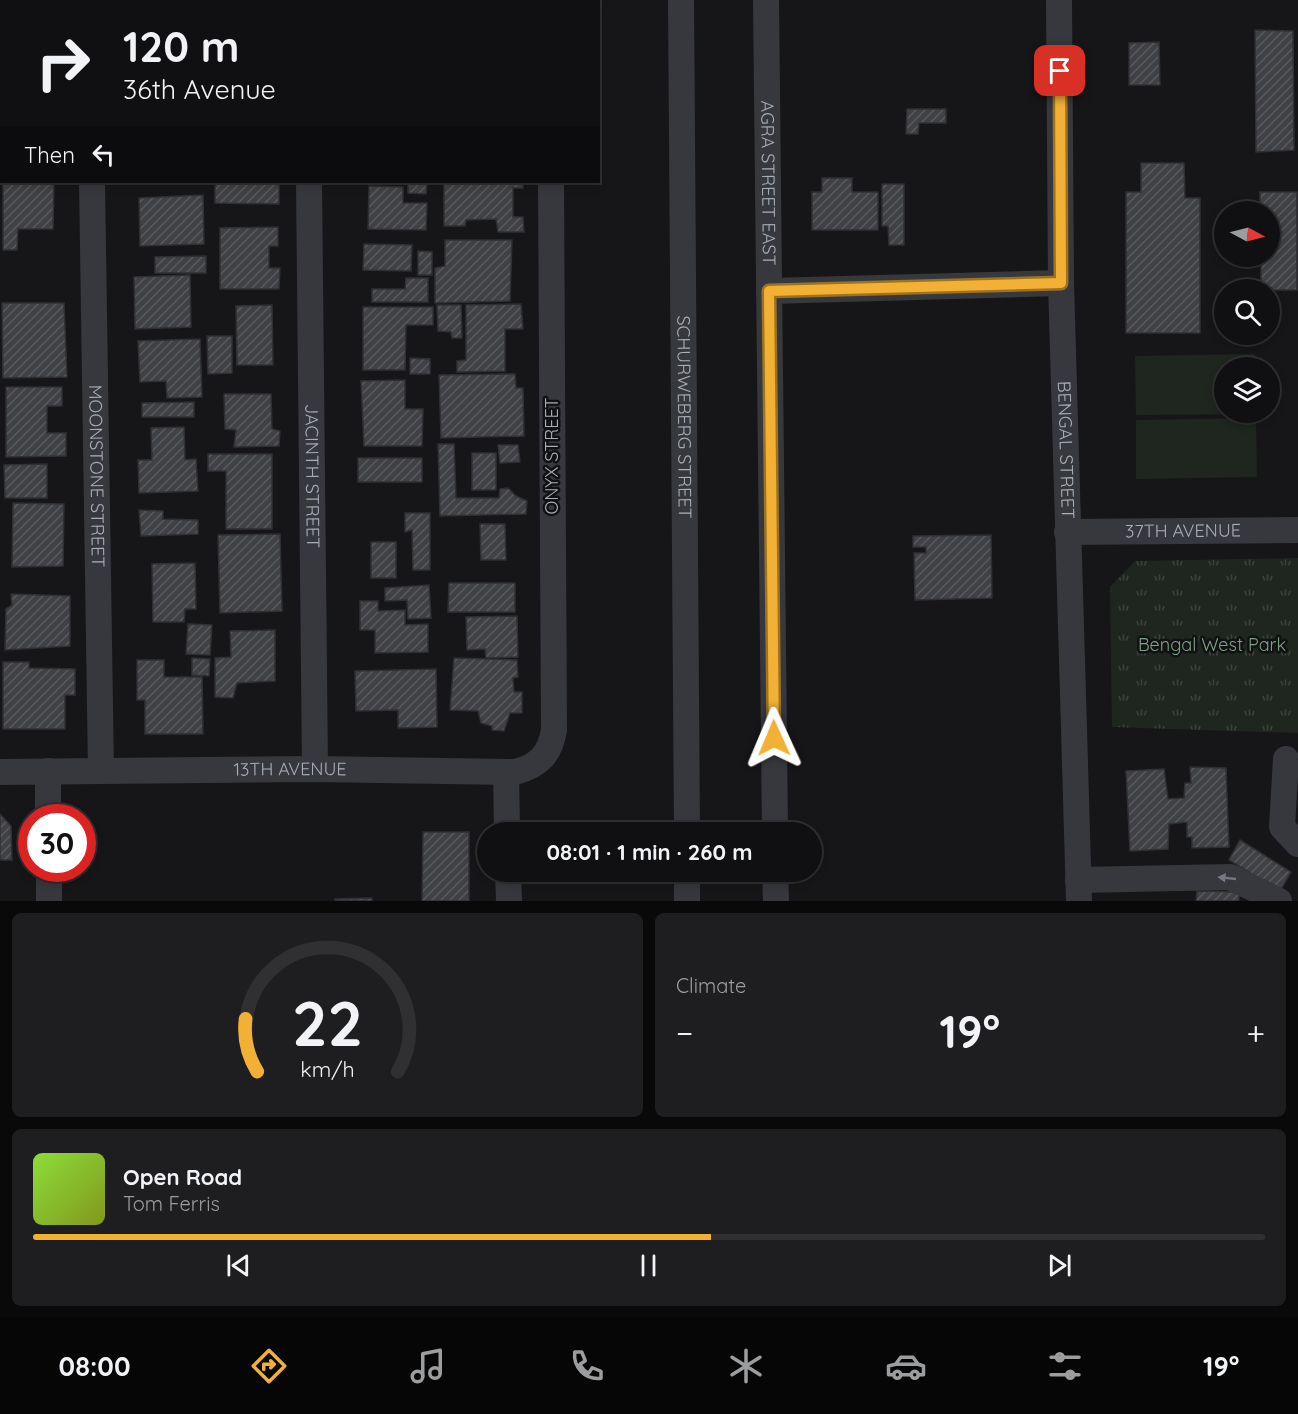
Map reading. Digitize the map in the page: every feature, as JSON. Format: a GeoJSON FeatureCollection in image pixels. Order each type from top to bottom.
{"type":"FeatureCollection","features":[{"type":"Feature","properties":{"kind":"street","name":"SCHURWEBERG STREET"},"geometry":{"type":"LineString","coordinates":[[681,0],[687,822]]}},
{"type":"Feature","properties":{"kind":"street","name":"AGRA STREET EAST"},"geometry":{"type":"LineString","coordinates":[[766,0],[775,822]]}},
{"type":"Feature","properties":{"kind":"street","name":"BENGAL STREET"},"geometry":{"type":"LineString","coordinates":[[1059,0],[1061,283],[1078,891]]}},
{"type":"Feature","properties":{"kind":"street","name":"MOONSTONE STREET"},"geometry":{"type":"LineString","coordinates":[[92,183],[101,771]]}},
{"type":"Feature","properties":{"kind":"street","name":"JACINTH STREET"},"geometry":{"type":"LineString","coordinates":[[309,183],[315,769]]}},
{"type":"Feature","properties":{"kind":"street","name":"ONYX STREET"},"geometry":{"type":"LineString","coordinates":[[550,183],[554,730]]}},
{"type":"Feature","properties":{"kind":"street"},"geometry":{"type":"LineString","coordinates":[[769,291],[1061,283]]}},
{"type":"Feature","properties":{"kind":"street","name":"37TH AVENUE"},"geometry":{"type":"LineString","coordinates":[[1067,532],[1298,530]]}},
{"type":"Feature","properties":{"kind":"street","name":"13TH AVENUE"},"geometry":{"type":"LineString","coordinates":[[0,772],[315,769],[506,772],[531,768],[544,757],[554,730]]}},
{"type":"Feature","properties":{"kind":"street"},"geometry":{"type":"LineString","coordinates":[[1286,759],[1282,827],[1298,844]]}},
{"type":"Feature","properties":{"kind":"street"},"geometry":{"type":"LineString","coordinates":[[48,771],[48,804]]}},
{"type":"Feature","properties":{"kind":"street"},"geometry":{"type":"LineString","coordinates":[[506,772],[507,822]]}},
{"type":"Feature","properties":{"kind":"street"},"geometry":{"type":"LineString","coordinates":[[1078,891],[1230,877],[1280,901]]}},
{"type":"Feature","properties":{"kind":"street"},"geometry":{"type":"LineString","coordinates":[[49,882],[49,901]]}},
{"type":"Feature","properties":{"kind":"street"},"geometry":{"type":"LineString","coordinates":[[508,882],[509,901]]}},
{"type":"Feature","properties":{"kind":"street"},"geometry":{"type":"LineString","coordinates":[[687,882],[687,901]]}},
{"type":"Feature","properties":{"kind":"street"},"geometry":{"type":"LineString","coordinates":[[775,882],[776,901]]}},
{"type":"Feature","properties":{"kind":"green space"},"geometry":{"type":"Polygon","coordinates":[[[1255,354],[1255,357],[1214,357],[1214,414],[1136,415],[1135,356],[1255,354]]]}},
{"type":"Feature","properties":{"kind":"green space"},"geometry":{"type":"Polygon","coordinates":[[[1214,419],[1214,423],[1256,423],[1257,477],[1136,479],[1136,420],[1214,419]]]}},
{"type":"Feature","properties":{"kind":"green space","name":"Bengal West Park"},"geometry":{"type":"Polygon","coordinates":[[[1298,558],[1298,733],[1112,727],[1110,587],[1135,561],[1298,558]]]}},
{"type":"Feature","properties":{"kind":"building"},"geometry":{"type":"Polygon","coordinates":[[[1255,30],[1293,31],[1294,150],[1256,152],[1255,30]]]}},
{"type":"Feature","properties":{"kind":"building"},"geometry":{"type":"Polygon","coordinates":[[[1159,42],[1160,85],[1129,85],[1129,43],[1159,42]]]}},
{"type":"Feature","properties":{"kind":"building"},"geometry":{"type":"Polygon","coordinates":[[[907,109],[946,109],[946,123],[919,123],[918,134],[906,134],[907,109]]]}},
{"type":"Feature","properties":{"kind":"building"},"geometry":{"type":"Polygon","coordinates":[[[1141,163],[1184,163],[1185,198],[1200,198],[1200,333],[1126,333],[1126,192],[1141,192],[1141,163]]]}},
{"type":"Feature","properties":{"kind":"building"},"geometry":{"type":"Polygon","coordinates":[[[822,178],[852,178],[852,192],[878,192],[878,230],[812,230],[812,192],[822,192],[822,178]]]}},
{"type":"Feature","properties":{"kind":"building"},"geometry":{"type":"Polygon","coordinates":[[[3,183],[54,183],[53,229],[18,229],[17,250],[3,250],[3,183]]]}},
{"type":"Feature","properties":{"kind":"building"},"geometry":{"type":"Polygon","coordinates":[[[215,183],[279,183],[279,204],[215,203],[215,183]]]}},
{"type":"Feature","properties":{"kind":"building"},"geometry":{"type":"Polygon","coordinates":[[[408,183],[427,183],[426,194],[408,193],[408,183]]]}},
{"type":"Feature","properties":{"kind":"building"},"geometry":{"type":"Polygon","coordinates":[[[444,183],[523,183],[523,188],[513,188],[513,217],[523,217],[524,232],[498,232],[496,219],[466,220],[465,226],[444,226],[444,183]]]}},
{"type":"Feature","properties":{"kind":"building"},"geometry":{"type":"Polygon","coordinates":[[[882,184],[904,184],[904,245],[889,245],[888,226],[882,226],[882,184]]]}},
{"type":"Feature","properties":{"kind":"building"},"geometry":{"type":"Polygon","coordinates":[[[369,186],[403,187],[403,203],[427,203],[426,230],[368,229],[369,186]]]}},
{"type":"Feature","properties":{"kind":"building"},"geometry":{"type":"Polygon","coordinates":[[[1260,192],[1297,192],[1297,290],[1280,290],[1280,279],[1261,279],[1261,267],[1280,267],[1280,201],[1260,201],[1260,192]]]}},
{"type":"Feature","properties":{"kind":"building"},"geometry":{"type":"Polygon","coordinates":[[[203,195],[204,244],[140,246],[139,198],[203,195]]]}},
{"type":"Feature","properties":{"kind":"building"},"geometry":{"type":"Polygon","coordinates":[[[278,227],[278,246],[269,246],[269,268],[280,268],[279,289],[220,289],[220,228],[278,227]]]}},
{"type":"Feature","properties":{"kind":"building"},"geometry":{"type":"Polygon","coordinates":[[[445,240],[512,240],[510,301],[435,303],[435,268],[445,266],[445,240]]]}},
{"type":"Feature","properties":{"kind":"building"},"geometry":{"type":"Polygon","coordinates":[[[364,244],[412,245],[411,271],[363,270],[364,244]]]}},
{"type":"Feature","properties":{"kind":"building"},"geometry":{"type":"Polygon","coordinates":[[[418,251],[432,252],[432,275],[418,275],[418,251]]]}},
{"type":"Feature","properties":{"kind":"building"},"geometry":{"type":"Polygon","coordinates":[[[206,256],[206,273],[155,273],[155,257],[206,256]]]}},
{"type":"Feature","properties":{"kind":"building"},"geometry":{"type":"Polygon","coordinates":[[[190,275],[191,327],[135,329],[134,277],[190,275]]]}},
{"type":"Feature","properties":{"kind":"building"},"geometry":{"type":"Polygon","coordinates":[[[406,278],[428,278],[428,302],[372,302],[372,289],[405,289],[406,278]]]}},
{"type":"Feature","properties":{"kind":"building"},"geometry":{"type":"Polygon","coordinates":[[[2,303],[64,303],[67,377],[3,378],[2,303]]]}},
{"type":"Feature","properties":{"kind":"building"},"geometry":{"type":"Polygon","coordinates":[[[521,304],[523,329],[505,329],[505,371],[457,372],[457,361],[466,360],[466,305],[521,304]]]}},
{"type":"Feature","properties":{"kind":"building"},"geometry":{"type":"Polygon","coordinates":[[[272,305],[273,365],[237,365],[236,306],[272,305]]]}},
{"type":"Feature","properties":{"kind":"building"},"geometry":{"type":"Polygon","coordinates":[[[437,305],[461,305],[462,338],[452,338],[451,332],[438,331],[437,305]]]}},
{"type":"Feature","properties":{"kind":"building"},"geometry":{"type":"Polygon","coordinates":[[[363,307],[433,307],[433,325],[406,325],[405,370],[363,370],[363,307]]]}},
{"type":"Feature","properties":{"kind":"building"},"geometry":{"type":"Polygon","coordinates":[[[207,336],[232,336],[232,373],[208,374],[207,336]]]}},
{"type":"Feature","properties":{"kind":"building"},"geometry":{"type":"Polygon","coordinates":[[[200,339],[202,397],[167,398],[166,381],[140,382],[138,341],[200,339]]]}},
{"type":"Feature","properties":{"kind":"building"},"geometry":{"type":"Polygon","coordinates":[[[410,358],[430,359],[430,374],[410,374],[410,358]]]}},
{"type":"Feature","properties":{"kind":"building"},"geometry":{"type":"Polygon","coordinates":[[[515,374],[516,388],[523,388],[524,436],[441,438],[439,375],[515,374]]]}},
{"type":"Feature","properties":{"kind":"building"},"geometry":{"type":"Polygon","coordinates":[[[405,380],[405,409],[423,409],[422,446],[364,446],[361,381],[405,380]]]}},
{"type":"Feature","properties":{"kind":"building"},"geometry":{"type":"Polygon","coordinates":[[[6,387],[62,387],[62,406],[47,406],[47,433],[66,433],[66,456],[6,457],[6,387]]]}},
{"type":"Feature","properties":{"kind":"building"},"geometry":{"type":"Polygon","coordinates":[[[224,394],[271,394],[272,429],[280,431],[279,446],[234,447],[236,430],[225,429],[224,394]]]}},
{"type":"Feature","properties":{"kind":"building"},"geometry":{"type":"Polygon","coordinates":[[[194,402],[194,417],[142,417],[142,403],[194,402]]]}},
{"type":"Feature","properties":{"kind":"building"},"geometry":{"type":"Polygon","coordinates":[[[184,427],[185,460],[196,459],[198,491],[139,493],[138,460],[152,460],[151,428],[184,427]]]}},
{"type":"Feature","properties":{"kind":"building"},"geometry":{"type":"Polygon","coordinates":[[[438,444],[454,444],[456,498],[499,498],[500,489],[508,488],[516,496],[527,501],[526,514],[440,516],[438,444]]]}},
{"type":"Feature","properties":{"kind":"building"},"geometry":{"type":"Polygon","coordinates":[[[498,445],[518,445],[520,462],[500,463],[498,445]]]}},
{"type":"Feature","properties":{"kind":"building"},"geometry":{"type":"Polygon","coordinates":[[[472,453],[496,453],[496,490],[472,490],[472,453]]]}},
{"type":"Feature","properties":{"kind":"building"},"geometry":{"type":"Polygon","coordinates":[[[208,454],[272,454],[272,529],[226,529],[226,471],[208,471],[208,454]]]}},
{"type":"Feature","properties":{"kind":"building"},"geometry":{"type":"Polygon","coordinates":[[[358,458],[422,458],[422,482],[358,482],[358,458]]]}},
{"type":"Feature","properties":{"kind":"building"},"geometry":{"type":"Polygon","coordinates":[[[47,464],[47,498],[5,498],[4,465],[47,464]]]}},
{"type":"Feature","properties":{"kind":"building"},"geometry":{"type":"Polygon","coordinates":[[[13,503],[64,504],[63,566],[12,567],[13,503]]]}},
{"type":"Feature","properties":{"kind":"building"},"geometry":{"type":"Polygon","coordinates":[[[139,510],[163,511],[163,519],[198,520],[198,534],[141,536],[139,510]]]}},
{"type":"Feature","properties":{"kind":"building"},"geometry":{"type":"Polygon","coordinates":[[[405,513],[430,513],[430,570],[413,570],[412,530],[405,532],[405,513]]]}},
{"type":"Feature","properties":{"kind":"building"},"geometry":{"type":"Polygon","coordinates":[[[480,524],[505,524],[506,560],[481,560],[480,524]]]}},
{"type":"Feature","properties":{"kind":"building"},"geometry":{"type":"Polygon","coordinates":[[[280,534],[282,611],[220,613],[218,535],[280,534]]]}},
{"type":"Feature","properties":{"kind":"building"},"geometry":{"type":"Polygon","coordinates":[[[991,535],[992,598],[915,600],[914,553],[926,553],[926,547],[913,547],[913,536],[991,535]]]}},
{"type":"Feature","properties":{"kind":"building"},"geometry":{"type":"Polygon","coordinates":[[[371,542],[396,542],[396,578],[371,578],[371,542]]]}},
{"type":"Feature","properties":{"kind":"building"},"geometry":{"type":"Polygon","coordinates":[[[195,563],[196,609],[185,609],[184,622],[153,622],[152,564],[195,563]]]}},
{"type":"Feature","properties":{"kind":"building"},"geometry":{"type":"Polygon","coordinates":[[[449,583],[515,583],[515,612],[448,612],[449,583]]]}},
{"type":"Feature","properties":{"kind":"building"},"geometry":{"type":"Polygon","coordinates":[[[429,585],[431,618],[408,619],[407,600],[385,601],[385,588],[429,585]]]}},
{"type":"Feature","properties":{"kind":"building"},"geometry":{"type":"Polygon","coordinates":[[[11,594],[70,596],[70,646],[5,650],[6,609],[12,605],[11,594]]]}},
{"type":"Feature","properties":{"kind":"building"},"geometry":{"type":"Polygon","coordinates":[[[360,601],[378,601],[378,611],[405,610],[405,625],[428,624],[428,652],[375,653],[375,630],[360,630],[360,601]]]}},
{"type":"Feature","properties":{"kind":"building"},"geometry":{"type":"Polygon","coordinates":[[[517,616],[518,657],[486,658],[485,649],[467,650],[466,617],[517,616]]]}},
{"type":"Feature","properties":{"kind":"building"},"geometry":{"type":"Polygon","coordinates":[[[188,624],[212,625],[210,655],[186,654],[188,624]]]}},
{"type":"Feature","properties":{"kind":"building"},"geometry":{"type":"Polygon","coordinates":[[[275,630],[275,681],[237,683],[233,698],[215,697],[215,658],[231,657],[230,631],[275,630]]]}},
{"type":"Feature","properties":{"kind":"building"},"geometry":{"type":"Polygon","coordinates":[[[192,658],[210,659],[209,676],[192,675],[192,658]]]}},
{"type":"Feature","properties":{"kind":"building"},"geometry":{"type":"Polygon","coordinates":[[[454,658],[517,660],[518,677],[513,678],[514,692],[522,692],[522,713],[510,713],[504,731],[492,730],[492,726],[481,723],[478,711],[450,710],[454,658]]]}},
{"type":"Feature","properties":{"kind":"building"},"geometry":{"type":"Polygon","coordinates":[[[137,660],[164,660],[164,677],[202,677],[203,734],[145,734],[145,700],[137,700],[137,660]]]}},
{"type":"Feature","properties":{"kind":"building"},"geometry":{"type":"Polygon","coordinates":[[[3,662],[29,662],[29,668],[75,669],[75,695],[65,695],[65,729],[3,729],[3,662]]]}},
{"type":"Feature","properties":{"kind":"building"},"geometry":{"type":"Polygon","coordinates":[[[436,669],[437,727],[398,728],[398,710],[356,711],[355,671],[436,669]]]}},
{"type":"Feature","properties":{"kind":"building"},"geometry":{"type":"Polygon","coordinates":[[[1190,767],[1226,768],[1229,847],[1192,848],[1192,837],[1187,837],[1187,822],[1169,824],[1168,849],[1130,851],[1126,771],[1164,769],[1168,799],[1184,798],[1185,783],[1191,783],[1190,767]]]}},
{"type":"Feature","properties":{"kind":"building"},"geometry":{"type":"Polygon","coordinates":[[[0,814],[11,826],[12,860],[0,860],[0,814]]]}},
{"type":"Feature","properties":{"kind":"building"},"geometry":{"type":"Polygon","coordinates":[[[423,832],[469,832],[469,901],[422,901],[423,832]]]}},
{"type":"Feature","properties":{"kind":"building"},"geometry":{"type":"Polygon","coordinates":[[[1240,840],[1291,872],[1280,891],[1229,860],[1240,840]]]}},
{"type":"Feature","properties":{"kind":"building"},"geometry":{"type":"Polygon","coordinates":[[[1197,891],[1239,892],[1239,901],[1196,901],[1197,891]]]}},
{"type":"Feature","properties":{"kind":"building"},"geometry":{"type":"Polygon","coordinates":[[[372,898],[372,901],[335,901],[335,899],[372,898]]]}},
{"type":"Feature","properties":{"kind":"route"},"geometry":{"type":"LineString","coordinates":[[774,738],[769,291],[1061,283],[1060,71]]}}]}
